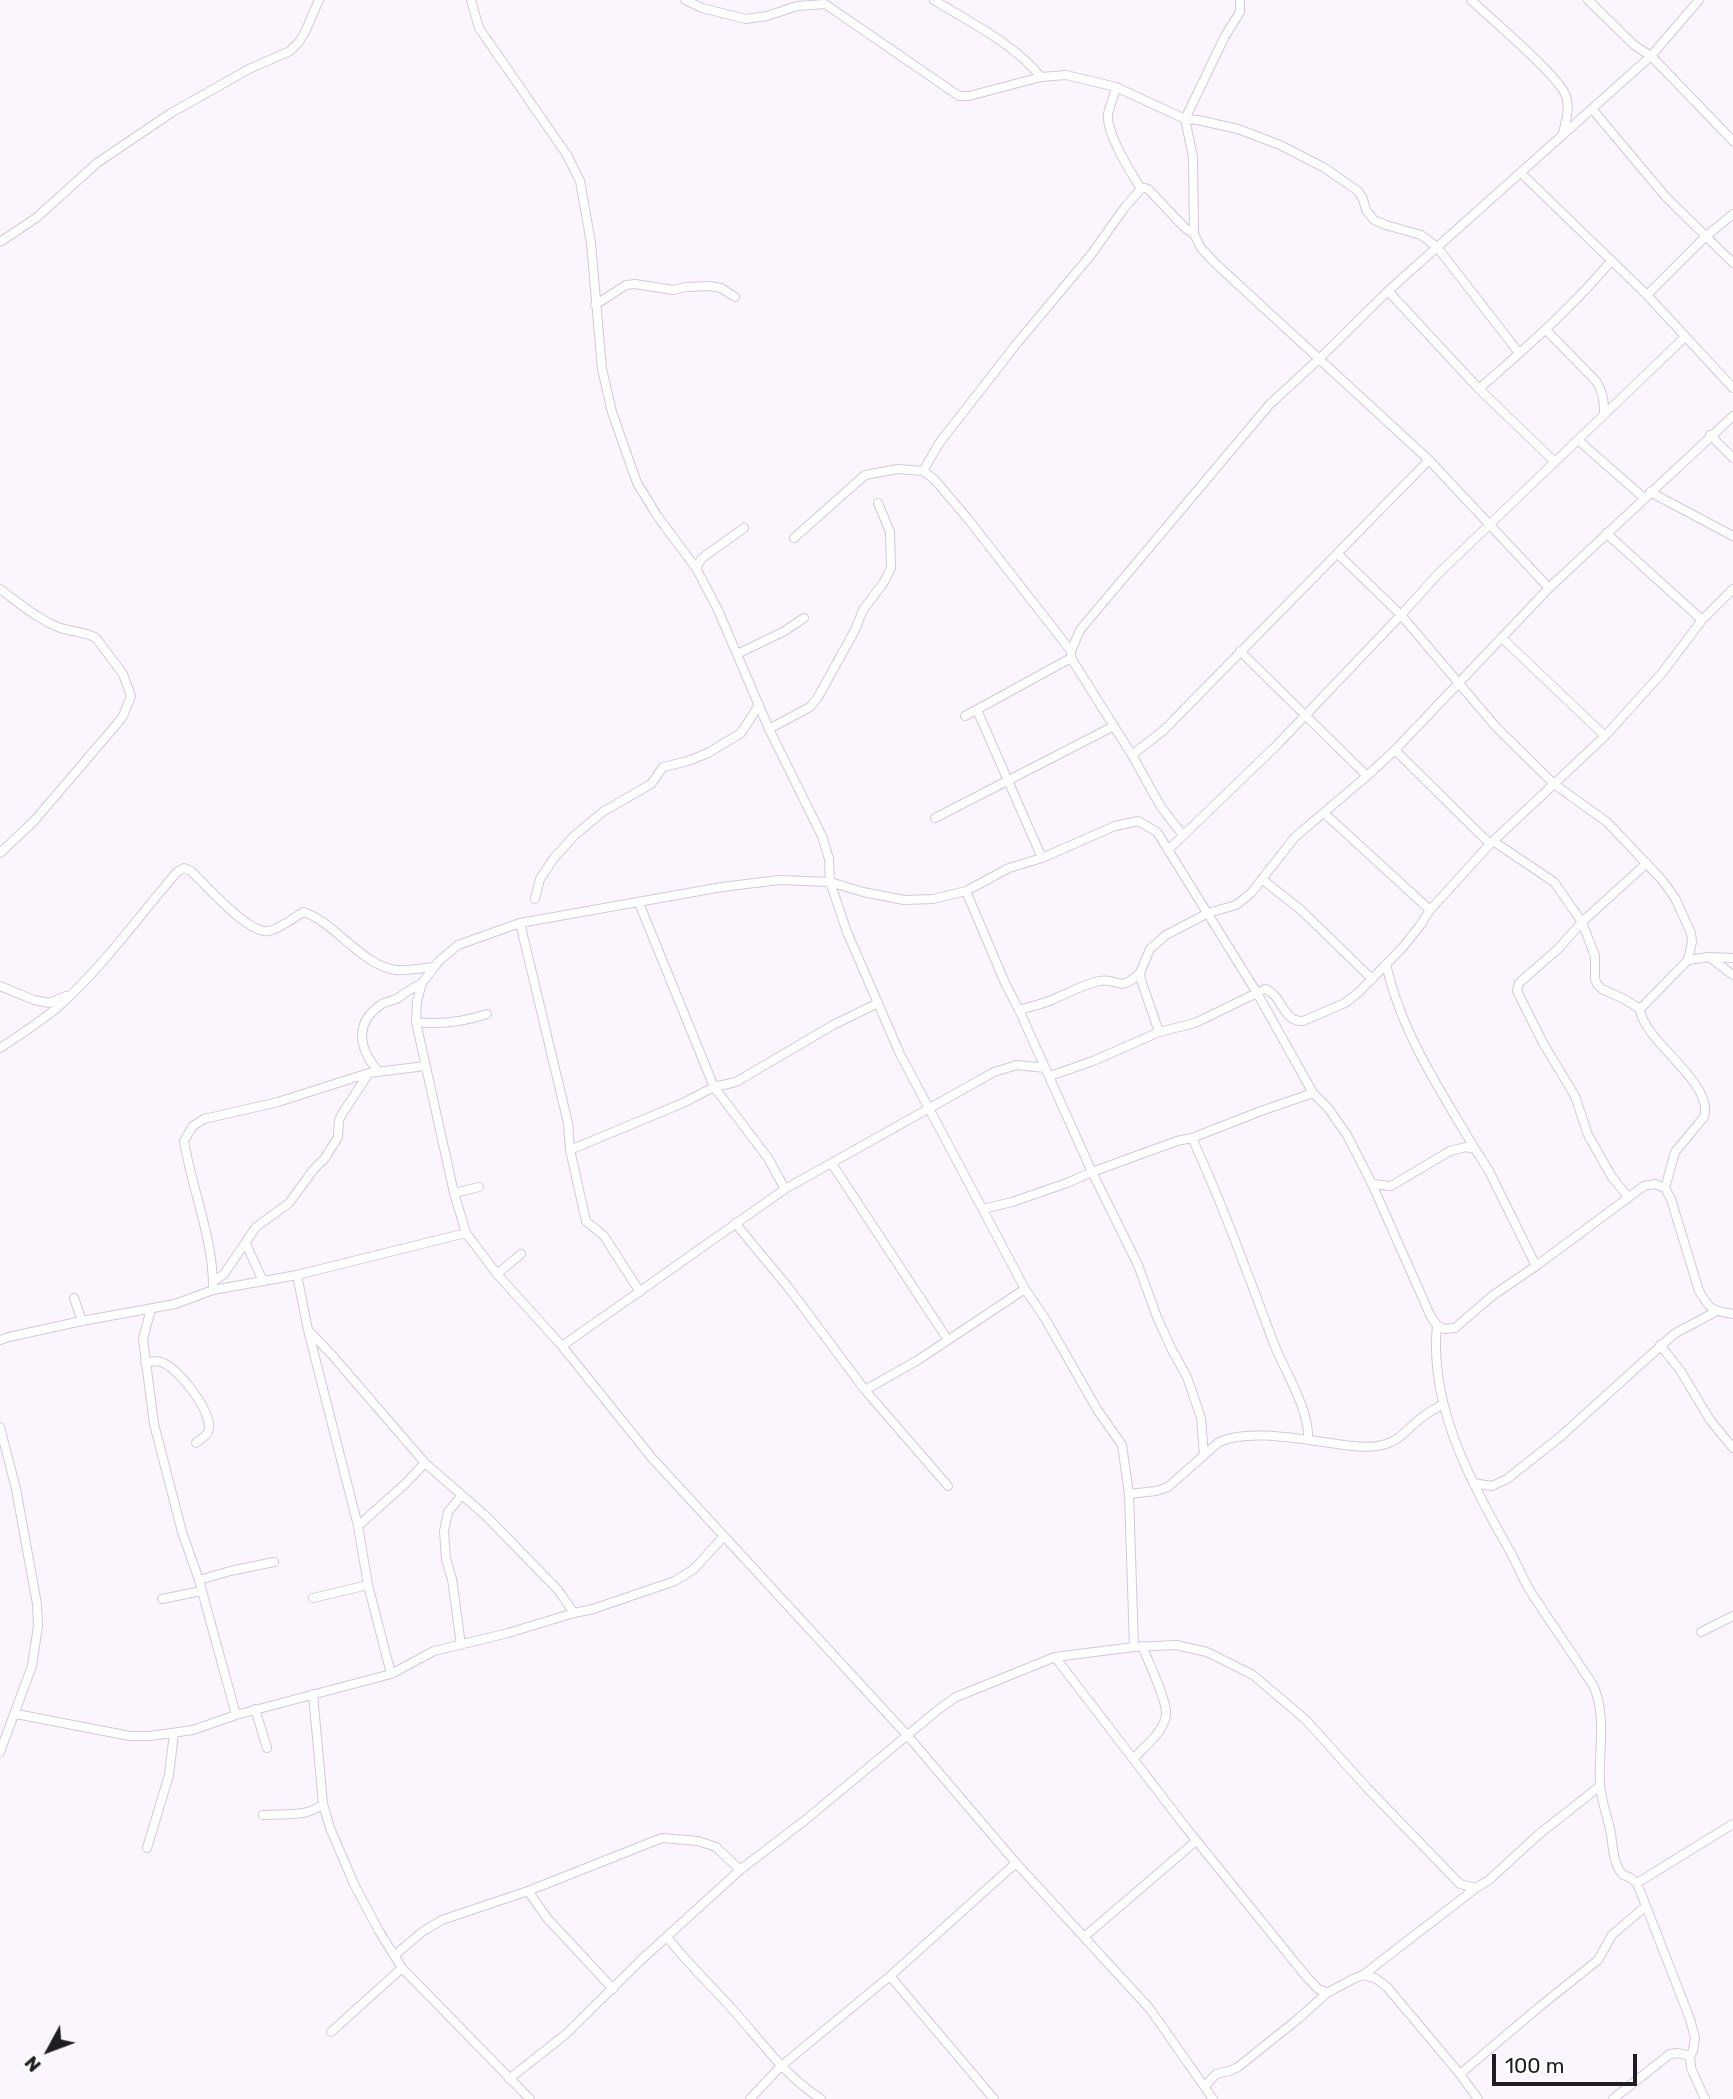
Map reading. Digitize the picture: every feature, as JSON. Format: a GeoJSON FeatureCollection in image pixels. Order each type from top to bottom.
{"type":"FeatureCollection","features":[{"type":"Feature","properties":{"kind":"street"},"geometry":{"type":"LineString","coordinates":[[0,242],[36,218],[97,163],[171,113],[249,69],[290,51],[305,32],[319,0]]}},
{"type":"Feature","properties":{"kind":"street"},"geometry":{"type":"LineString","coordinates":[[473,0],[480,27],[567,155],[580,181],[591,243],[602,369],[612,412],[637,483],[658,517],[696,568],[718,610],[769,729],[822,836],[829,859],[830,882],[847,932],[900,1054],[1025,1289],[1046,1320],[1098,1411],[1122,1445],[1129,1494],[1138,1646],[1164,1704],[1166,1715],[1159,1729],[1134,1758]]}},
{"type":"Feature","properties":{"kind":"street"},"geometry":{"type":"LineString","coordinates":[[685,0],[702,8],[746,19],[825,2],[959,96],[970,96],[1041,77],[1066,75],[1116,88],[1185,119],[1238,129],[1280,145],[1323,167],[1358,191],[1366,210],[1374,220],[1421,235],[1437,247],[1519,353]]}},
{"type":"Feature","properties":{"kind":"street"},"geometry":{"type":"LineString","coordinates":[[934,0],[1010,47],[1041,77]]}},
{"type":"Feature","properties":{"kind":"street"},"geometry":{"type":"LineString","coordinates":[[1240,0],[1240,12],[1185,119],[1193,157],[1194,234],[1201,248],[1429,460],[1549,587]]}},
{"type":"Feature","properties":{"kind":"street"},"geometry":{"type":"LineString","coordinates":[[1471,0],[1564,90],[1568,108],[1563,134]]}},
{"type":"Feature","properties":{"kind":"street"},"geometry":{"type":"LineString","coordinates":[[1588,0],[1634,45],[1651,56],[1733,141]]}},
{"type":"Feature","properties":{"kind":"street"},"geometry":{"type":"LineString","coordinates":[[965,716],[1071,655],[1080,630],[1270,404],[1388,290],[1651,56],[1699,0]]}},
{"type":"Feature","properties":{"kind":"street"},"geometry":{"type":"LineString","coordinates":[[1116,88],[1108,114],[1109,122],[1122,156],[1141,189]]}},
{"type":"Feature","properties":{"kind":"street"},"geometry":{"type":"LineString","coordinates":[[1593,110],[1665,196],[1733,263]]}},
{"type":"Feature","properties":{"kind":"street"},"geometry":{"type":"LineString","coordinates":[[1521,173],[1647,295],[1733,387]]}},
{"type":"Feature","properties":{"kind":"street"},"geometry":{"type":"LineString","coordinates":[[923,471],[940,442],[1141,189],[1150,191],[1194,234]]}},
{"type":"Feature","properties":{"kind":"street"},"geometry":{"type":"LineString","coordinates":[[1647,295],[1705,237],[1733,214]]}},
{"type":"Feature","properties":{"kind":"street"},"geometry":{"type":"LineString","coordinates":[[1479,389],[1546,330],[1611,261]]}},
{"type":"Feature","properties":{"kind":"street"},"geometry":{"type":"LineString","coordinates":[[595,304],[626,285],[635,284],[673,290],[710,286],[721,288],[735,297]]}},
{"type":"Feature","properties":{"kind":"street"},"geometry":{"type":"LineString","coordinates":[[1388,290],[1479,389],[1555,462]]}},
{"type":"Feature","properties":{"kind":"street"},"geometry":{"type":"LineString","coordinates":[[1546,330],[1596,381],[1604,398],[1604,413]]}},
{"type":"Feature","properties":{"kind":"street"},"geometry":{"type":"LineString","coordinates":[[1168,850],[1277,745],[1438,574],[1685,337]]}},
{"type":"Feature","properties":{"kind":"street"},"geometry":{"type":"LineString","coordinates":[[1019,1010],[1095,982],[1105,980],[1114,984],[1126,984],[1140,973],[1150,949],[1166,935],[1208,913],[1236,905],[1263,880],[1295,836],[1395,750],[1549,587],[1733,416]]}},
{"type":"Feature","properties":{"kind":"street"},"geometry":{"type":"LineString","coordinates":[[1710,435],[1733,458]]}},
{"type":"Feature","properties":{"kind":"street"},"geometry":{"type":"LineString","coordinates":[[1578,440],[1647,495],[1733,536]]}},
{"type":"Feature","properties":{"kind":"street"},"geometry":{"type":"LineString","coordinates":[[1132,755],[1164,730],[1429,460]]}},
{"type":"Feature","properties":{"kind":"street"},"geometry":{"type":"LineString","coordinates":[[794,538],[865,475],[898,469],[923,471],[934,479],[968,519],[1071,655],[1156,799],[1182,834]]}},
{"type":"Feature","properties":{"kind":"street"},"geometry":{"type":"LineString","coordinates":[[769,729],[810,707],[818,697],[863,610],[891,568],[890,532],[878,503]]}},
{"type":"Feature","properties":{"kind":"street"},"geometry":{"type":"LineString","coordinates":[[696,568],[702,558],[744,528]]}},
{"type":"Feature","properties":{"kind":"street"},"geometry":{"type":"LineString","coordinates":[[1606,534],[1702,620]]}},
{"type":"Feature","properties":{"kind":"street"},"geometry":{"type":"LineString","coordinates":[[1338,554],[1401,615],[1496,727],[1554,784],[1607,821],[1669,889],[1685,920],[1692,942],[1688,960],[1640,1009]]}},
{"type":"Feature","properties":{"kind":"street"},"geometry":{"type":"LineString","coordinates":[[0,589],[55,626],[90,634],[96,638],[123,674],[131,692],[130,701],[117,725],[34,821],[0,853]]}},
{"type":"Feature","properties":{"kind":"street"},"geometry":{"type":"LineString","coordinates":[[562,1346],[785,1189],[1006,1067],[1017,1065],[1048,1072],[1110,1055],[1159,1032],[1195,1023],[1265,989],[1274,993],[1291,1019],[1296,1021],[1303,1021],[1345,1003],[1372,979],[1419,928],[1430,910],[1492,842],[1605,736],[1662,673],[1702,620],[1733,589]]}},
{"type":"Feature","properties":{"kind":"street"},"geometry":{"type":"LineString","coordinates":[[737,654],[783,632],[804,618]]}},
{"type":"Feature","properties":{"kind":"street"},"geometry":{"type":"LineString","coordinates":[[1502,638],[1605,736]]}},
{"type":"Feature","properties":{"kind":"street"},"geometry":{"type":"LineString","coordinates":[[1240,651],[1367,776]]}},
{"type":"Feature","properties":{"kind":"street"},"geometry":{"type":"LineString","coordinates":[[535,899],[540,879],[554,858],[587,824],[651,784],[663,767],[708,753],[741,733],[759,705]]}},
{"type":"Feature","properties":{"kind":"street"},"geometry":{"type":"LineString","coordinates":[[976,710],[1042,858]]}},
{"type":"Feature","properties":{"kind":"street"},"geometry":{"type":"LineString","coordinates":[[935,818],[1114,726]]}},
{"type":"Feature","properties":{"kind":"street"},"geometry":{"type":"LineString","coordinates":[[1395,750],[1492,842],[1554,882],[1582,922],[1595,956],[1597,984],[1640,1009]]}},
{"type":"Feature","properties":{"kind":"street"},"geometry":{"type":"LineString","coordinates":[[1324,813],[1430,910]]}},
{"type":"Feature","properties":{"kind":"street"},"geometry":{"type":"LineString","coordinates":[[1213,2099],[1150,2008],[1016,1863],[907,1735],[652,1458],[466,1233],[454,1193],[416,1022],[416,1001],[422,983],[434,967],[458,945],[520,923],[722,887],[779,880],[830,882],[904,900],[933,900],[966,891],[1009,868],[1042,858],[1115,826],[1138,821],[1157,832],[1257,993],[1313,1093],[1328,1108],[1347,1135],[1437,1325],[1444,1329],[1455,1328],[1492,1296],[1611,1212],[1628,1197],[1644,1186],[1655,1184],[1665,1188],[1671,1199],[1699,1291],[1707,1305],[1715,1312]]}},
{"type":"Feature","properties":{"kind":"street"},"geometry":{"type":"LineString","coordinates":[[1628,1197],[1612,1177],[1588,1135],[1575,1096],[1543,1043],[1517,991],[1519,983],[1647,863]]}},
{"type":"Feature","properties":{"kind":"street"},"geometry":{"type":"LineString","coordinates":[[0,1048],[38,1022],[72,993],[107,957],[177,872],[184,868],[191,871],[237,916],[258,931],[269,931],[303,912],[386,967],[397,970],[434,967]]}},
{"type":"Feature","properties":{"kind":"street"},"geometry":{"type":"LineString","coordinates":[[1263,880],[1301,910],[1372,979]]}},
{"type":"Feature","properties":{"kind":"street"},"geometry":{"type":"LineString","coordinates":[[966,891],[986,941],[1092,1172],[1138,1265],[1172,1350],[1187,1377],[1201,1418],[1204,1455]]}},
{"type":"Feature","properties":{"kind":"street"},"geometry":{"type":"LineString","coordinates":[[639,903],[714,1087],[768,1158],[785,1189]]}},
{"type":"Feature","properties":{"kind":"street"},"geometry":{"type":"LineString","coordinates":[[520,923],[568,1124],[574,1175],[586,1221],[604,1236],[640,1292]]}},
{"type":"Feature","properties":{"kind":"street"},"geometry":{"type":"LineString","coordinates":[[1709,957],[1733,975]]}},
{"type":"Feature","properties":{"kind":"street"},"geometry":{"type":"LineString","coordinates":[[1688,960],[1733,958]]}},
{"type":"Feature","properties":{"kind":"street"},"geometry":{"type":"LineString","coordinates":[[1386,964],[1390,983],[1417,1049],[1485,1163],[1536,1266]]}},
{"type":"Feature","properties":{"kind":"street"},"geometry":{"type":"LineString","coordinates":[[1140,973],[1159,1032]]}},
{"type":"Feature","properties":{"kind":"street"},"geometry":{"type":"LineString","coordinates":[[374,1072],[362,1044],[366,1023],[385,1002],[396,1000],[422,983]]}},
{"type":"Feature","properties":{"kind":"street"},"geometry":{"type":"LineString","coordinates":[[0,986],[34,1000],[50,1003],[72,993]]}},
{"type":"Feature","properties":{"kind":"street"},"geometry":{"type":"LineString","coordinates":[[570,1150],[683,1103],[714,1087],[736,1082],[878,1003]]}},
{"type":"Feature","properties":{"kind":"street"},"geometry":{"type":"LineString","coordinates":[[1640,1009],[1646,1026],[1686,1072],[1706,1110],[1675,1152],[1665,1188]]}},
{"type":"Feature","properties":{"kind":"street"},"geometry":{"type":"LineString","coordinates":[[416,1022],[454,1023],[487,1014]]}},
{"type":"Feature","properties":{"kind":"street"},"geometry":{"type":"LineString","coordinates":[[213,1286],[212,1264],[188,1169],[184,1141],[193,1126],[204,1118],[278,1102],[374,1072],[425,1066]]}},
{"type":"Feature","properties":{"kind":"street"},"geometry":{"type":"LineString","coordinates":[[213,1286],[256,1227],[289,1203],[325,1158],[338,1137],[342,1114],[374,1072]]}},
{"type":"Feature","properties":{"kind":"street"},"geometry":{"type":"LineString","coordinates":[[983,1209],[1067,1183],[1313,1093]]}},
{"type":"Feature","properties":{"kind":"street"},"geometry":{"type":"LineString","coordinates":[[1192,1138],[1300,1404],[1308,1430],[1308,1440]]}},
{"type":"Feature","properties":{"kind":"street"},"geometry":{"type":"LineString","coordinates":[[1372,1184],[1391,1186],[1450,1151],[1466,1147],[1475,1149]]}},
{"type":"Feature","properties":{"kind":"street"},"geometry":{"type":"LineString","coordinates":[[832,1164],[948,1340]]}},
{"type":"Feature","properties":{"kind":"street"},"geometry":{"type":"LineString","coordinates":[[454,1193],[480,1187]]}},
{"type":"Feature","properties":{"kind":"street"},"geometry":{"type":"LineString","coordinates":[[735,1223],[795,1296],[864,1390],[948,1486]]}},
{"type":"Feature","properties":{"kind":"street"},"geometry":{"type":"LineString","coordinates":[[0,1340],[175,1304],[213,1286],[297,1275],[466,1233]]}},
{"type":"Feature","properties":{"kind":"street"},"geometry":{"type":"LineString","coordinates":[[246,1244],[263,1281]]}},
{"type":"Feature","properties":{"kind":"street"},"geometry":{"type":"LineString","coordinates":[[498,1273],[522,1254]]}},
{"type":"Feature","properties":{"kind":"street"},"geometry":{"type":"LineString","coordinates":[[297,1275],[391,1674]]}},
{"type":"Feature","properties":{"kind":"street"},"geometry":{"type":"LineString","coordinates":[[864,1390],[918,1360],[1025,1289]]}},
{"type":"Feature","properties":{"kind":"street"},"geometry":{"type":"LineString","coordinates":[[74,1298],[82,1321]]}},
{"type":"Feature","properties":{"kind":"street"},"geometry":{"type":"LineString","coordinates":[[151,1309],[143,1339],[154,1424],[182,1532],[199,1580],[236,1714]]}},
{"type":"Feature","properties":{"kind":"street"},"geometry":{"type":"LineString","coordinates":[[1473,1483],[1492,1486],[1507,1479],[1568,1430],[1674,1334],[1715,1312],[1733,1314]]}},
{"type":"Feature","properties":{"kind":"street"},"geometry":{"type":"LineString","coordinates":[[1437,1325],[1436,1366],[1443,1404],[1473,1483],[1527,1586],[1600,1700],[1600,1786],[1616,1863],[1623,1875],[1637,1883],[1690,2020],[1695,2038],[1690,2056],[1691,2068],[1705,2099]]}},
{"type":"Feature","properties":{"kind":"street"},"geometry":{"type":"LineString","coordinates":[[308,1330],[425,1463],[486,1516],[558,1590],[574,1613]]}},
{"type":"Feature","properties":{"kind":"street"},"geometry":{"type":"LineString","coordinates":[[1660,1345],[1680,1370],[1710,1420],[1733,1448]]}},
{"type":"Feature","properties":{"kind":"street"},"geometry":{"type":"LineString","coordinates":[[145,1363],[160,1362],[169,1366],[189,1387],[203,1408],[209,1429],[206,1436],[196,1443]]}},
{"type":"Feature","properties":{"kind":"street"},"geometry":{"type":"LineString","coordinates":[[1129,1494],[1156,1492],[1168,1487],[1219,1442],[1228,1438],[1243,1436],[1351,1446],[1382,1446],[1394,1441],[1419,1419],[1443,1404]]}},
{"type":"Feature","properties":{"kind":"street"},"geometry":{"type":"LineString","coordinates":[[0,1427],[16,1489],[37,1604],[38,1626],[32,1666],[0,1752]]}},
{"type":"Feature","properties":{"kind":"street"},"geometry":{"type":"LineString","coordinates":[[358,1525],[425,1463]]}},
{"type":"Feature","properties":{"kind":"street"},"geometry":{"type":"LineString","coordinates":[[461,1645],[452,1579],[446,1559],[444,1531],[449,1512],[462,1495]]}},
{"type":"Feature","properties":{"kind":"street"},"geometry":{"type":"LineString","coordinates":[[16,1714],[130,1736],[174,1733],[391,1674],[434,1651],[593,1609],[675,1581],[694,1569],[724,1536]]}},
{"type":"Feature","properties":{"kind":"street"},"geometry":{"type":"LineString","coordinates":[[199,1580],[274,1562]]}},
{"type":"Feature","properties":{"kind":"street"},"geometry":{"type":"LineString","coordinates":[[313,1598],[369,1585]]}},
{"type":"Feature","properties":{"kind":"street"},"geometry":{"type":"LineString","coordinates":[[162,1599],[201,1591]]}},
{"type":"Feature","properties":{"kind":"street"},"geometry":{"type":"LineString","coordinates":[[1701,1632],[1733,1616]]}},
{"type":"Feature","properties":{"kind":"street"},"geometry":{"type":"LineString","coordinates":[[509,2079],[566,2034],[740,1870],[804,1821],[939,1709],[956,1698],[1055,1657],[1138,1646],[1176,1645],[1207,1653],[1253,1675],[1306,1720],[1460,1884],[1476,1888]]}},
{"type":"Feature","properties":{"kind":"street"},"geometry":{"type":"LineString","coordinates":[[1055,1657],[1196,1841],[1305,1975],[1317,1988],[1327,1993]]}},
{"type":"Feature","properties":{"kind":"street"},"geometry":{"type":"LineString","coordinates":[[313,1694],[323,1804],[330,1828],[354,1884],[379,1931],[402,1968],[530,2099]]}},
{"type":"Feature","properties":{"kind":"street"},"geometry":{"type":"LineString","coordinates":[[256,1709],[267,1748]]}},
{"type":"Feature","properties":{"kind":"street"},"geometry":{"type":"LineString","coordinates":[[147,1848],[169,1775],[174,1733]]}},
{"type":"Feature","properties":{"kind":"street"},"geometry":{"type":"LineString","coordinates":[[1205,2086],[1216,2074],[1238,2067],[1298,2020],[1327,1993],[1363,1975],[1489,1880],[1538,1835],[1600,1786]]}},
{"type":"Feature","properties":{"kind":"street"},"geometry":{"type":"LineString","coordinates":[[263,1815],[307,1813],[323,1804]]}},
{"type":"Feature","properties":{"kind":"street"},"geometry":{"type":"LineString","coordinates":[[1637,1883],[1733,1824]]}},
{"type":"Feature","properties":{"kind":"street"},"geometry":{"type":"LineString","coordinates":[[395,1955],[422,1932],[442,1920],[528,1891],[662,1838],[698,1841],[716,1847],[740,1870]]}},
{"type":"Feature","properties":{"kind":"street"},"geometry":{"type":"LineString","coordinates":[[1084,1937],[1196,1841]]}},
{"type":"Feature","properties":{"kind":"street"},"geometry":{"type":"LineString","coordinates":[[750,2099],[780,2067],[890,1976],[1016,1863]]}},
{"type":"Feature","properties":{"kind":"street"},"geometry":{"type":"LineString","coordinates":[[528,1891],[547,1918],[613,1989]]}},
{"type":"Feature","properties":{"kind":"street"},"geometry":{"type":"LineString","coordinates":[[1460,2074],[1598,1960],[1612,1936],[1646,1906]]}},
{"type":"Feature","properties":{"kind":"street"},"geometry":{"type":"LineString","coordinates":[[667,1937],[760,2040],[780,2067],[821,2099]]}},
{"type":"Feature","properties":{"kind":"street"},"geometry":{"type":"LineString","coordinates":[[331,2032],[402,1968]]}},
{"type":"Feature","properties":{"kind":"street"},"geometry":{"type":"LineString","coordinates":[[1363,1975],[1375,1978],[1387,1987],[1478,2099]]}},
{"type":"Feature","properties":{"kind":"street"},"geometry":{"type":"LineString","coordinates":[[890,1976],[994,2099]]}},
{"type":"Feature","properties":{"kind":"street"},"geometry":{"type":"LineString","coordinates":[[1613,2099],[1670,2054],[1690,2056]]}}]}
